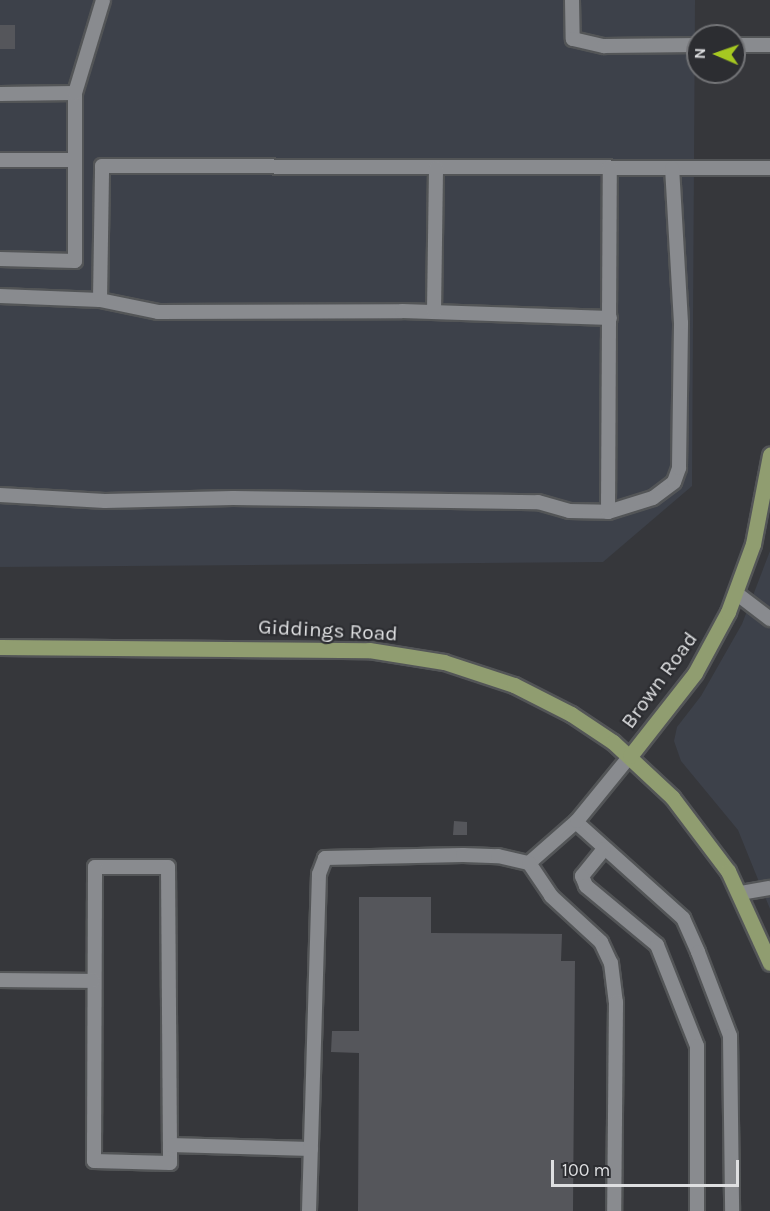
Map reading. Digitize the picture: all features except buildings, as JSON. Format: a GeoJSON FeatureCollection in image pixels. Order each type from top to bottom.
{"type":"FeatureCollection","features":[{"type":"Feature","properties":{"kind":"main road","name":"Brown Road"},"geometry":{"type":"LineString","coordinates":[[770,455],[758,526],[736,593],[695,673],[630,756],[692,819],[741,893],[770,963]]}},
{"type":"Feature","properties":{"kind":"main road","name":"Giddings Road"},"geometry":{"type":"LineString","coordinates":[[0,647],[323,648],[424,657],[477,671],[529,692],[583,722],[630,756]]}},
{"type":"Feature","properties":{"kind":"lane"},"geometry":{"type":"LineString","coordinates":[[0,260],[75,261],[75,93],[103,0]]}},
{"type":"Feature","properties":{"kind":"lane"},"geometry":{"type":"LineString","coordinates":[[572,0],[573,39],[604,46],[686,45]]}},
{"type":"Feature","properties":{"kind":"lane"},"geometry":{"type":"LineString","coordinates":[[746,45],[770,45]]}},
{"type":"Feature","properties":{"kind":"lane"},"geometry":{"type":"LineString","coordinates":[[0,94],[75,93]]}},
{"type":"Feature","properties":{"kind":"lane"},"geometry":{"type":"LineString","coordinates":[[0,160],[75,160]]}},
{"type":"Feature","properties":{"kind":"lane"},"geometry":{"type":"LineString","coordinates":[[100,300],[102,166],[770,168]]}},
{"type":"Feature","properties":{"kind":"lane"},"geometry":{"type":"LineString","coordinates":[[434,312],[436,168]]}},
{"type":"Feature","properties":{"kind":"lane"},"geometry":{"type":"LineString","coordinates":[[608,512],[610,168]]}},
{"type":"Feature","properties":{"kind":"lane"},"geometry":{"type":"LineString","coordinates":[[0,495],[105,501],[233,498],[538,502],[568,511],[608,512],[653,498],[674,482],[679,468],[681,323],[672,168]]}},
{"type":"Feature","properties":{"kind":"lane"},"geometry":{"type":"LineString","coordinates":[[0,296],[100,300],[158,312],[434,312],[610,318]]}},
{"type":"Feature","properties":{"kind":"lane"},"geometry":{"type":"LineString","coordinates":[[736,593],[770,619]]}},
{"type":"Feature","properties":{"kind":"lane"},"geometry":{"type":"LineString","coordinates":[[529,863],[576,822],[630,756]]}},
{"type":"Feature","properties":{"kind":"lane"},"geometry":{"type":"LineString","coordinates":[[576,822],[682,918],[730,1036],[732,1211]]}},
{"type":"Feature","properties":{"kind":"lane"},"geometry":{"type":"LineString","coordinates":[[604,849],[582,876],[586,886],[657,945],[697,1046],[697,1211]]}},
{"type":"Feature","properties":{"kind":"lane"},"geometry":{"type":"LineString","coordinates":[[309,1211],[319,874],[326,858],[498,856],[529,863],[551,896],[601,942],[611,963],[616,1002],[614,1211]]}},
{"type":"Feature","properties":{"kind":"lane"},"geometry":{"type":"LineString","coordinates":[[94,867],[168,867],[170,1163],[94,1161],[93,981],[94,867]]}},
{"type":"Feature","properties":{"kind":"lane"},"geometry":{"type":"LineString","coordinates":[[741,893],[770,888]]}},
{"type":"Feature","properties":{"kind":"lane"},"geometry":{"type":"LineString","coordinates":[[0,980],[93,981]]}},
{"type":"Feature","properties":{"kind":"lane"},"geometry":{"type":"LineString","coordinates":[[170,1145],[311,1149]]}},
{"type":"Feature","properties":{"kind":"shaded area"},"geometry":{"type":"Polygon","coordinates":[[[0,0],[695,0],[695,24],[686,24],[686,84],[694,84],[692,486],[603,562],[0,567],[0,0]]]}},
{"type":"Feature","properties":{"kind":"shaded area"},"geometry":{"type":"Polygon","coordinates":[[[770,551],[770,909],[738,830],[681,761],[674,741],[677,727],[701,696],[742,624],[770,551]]]}}]}
